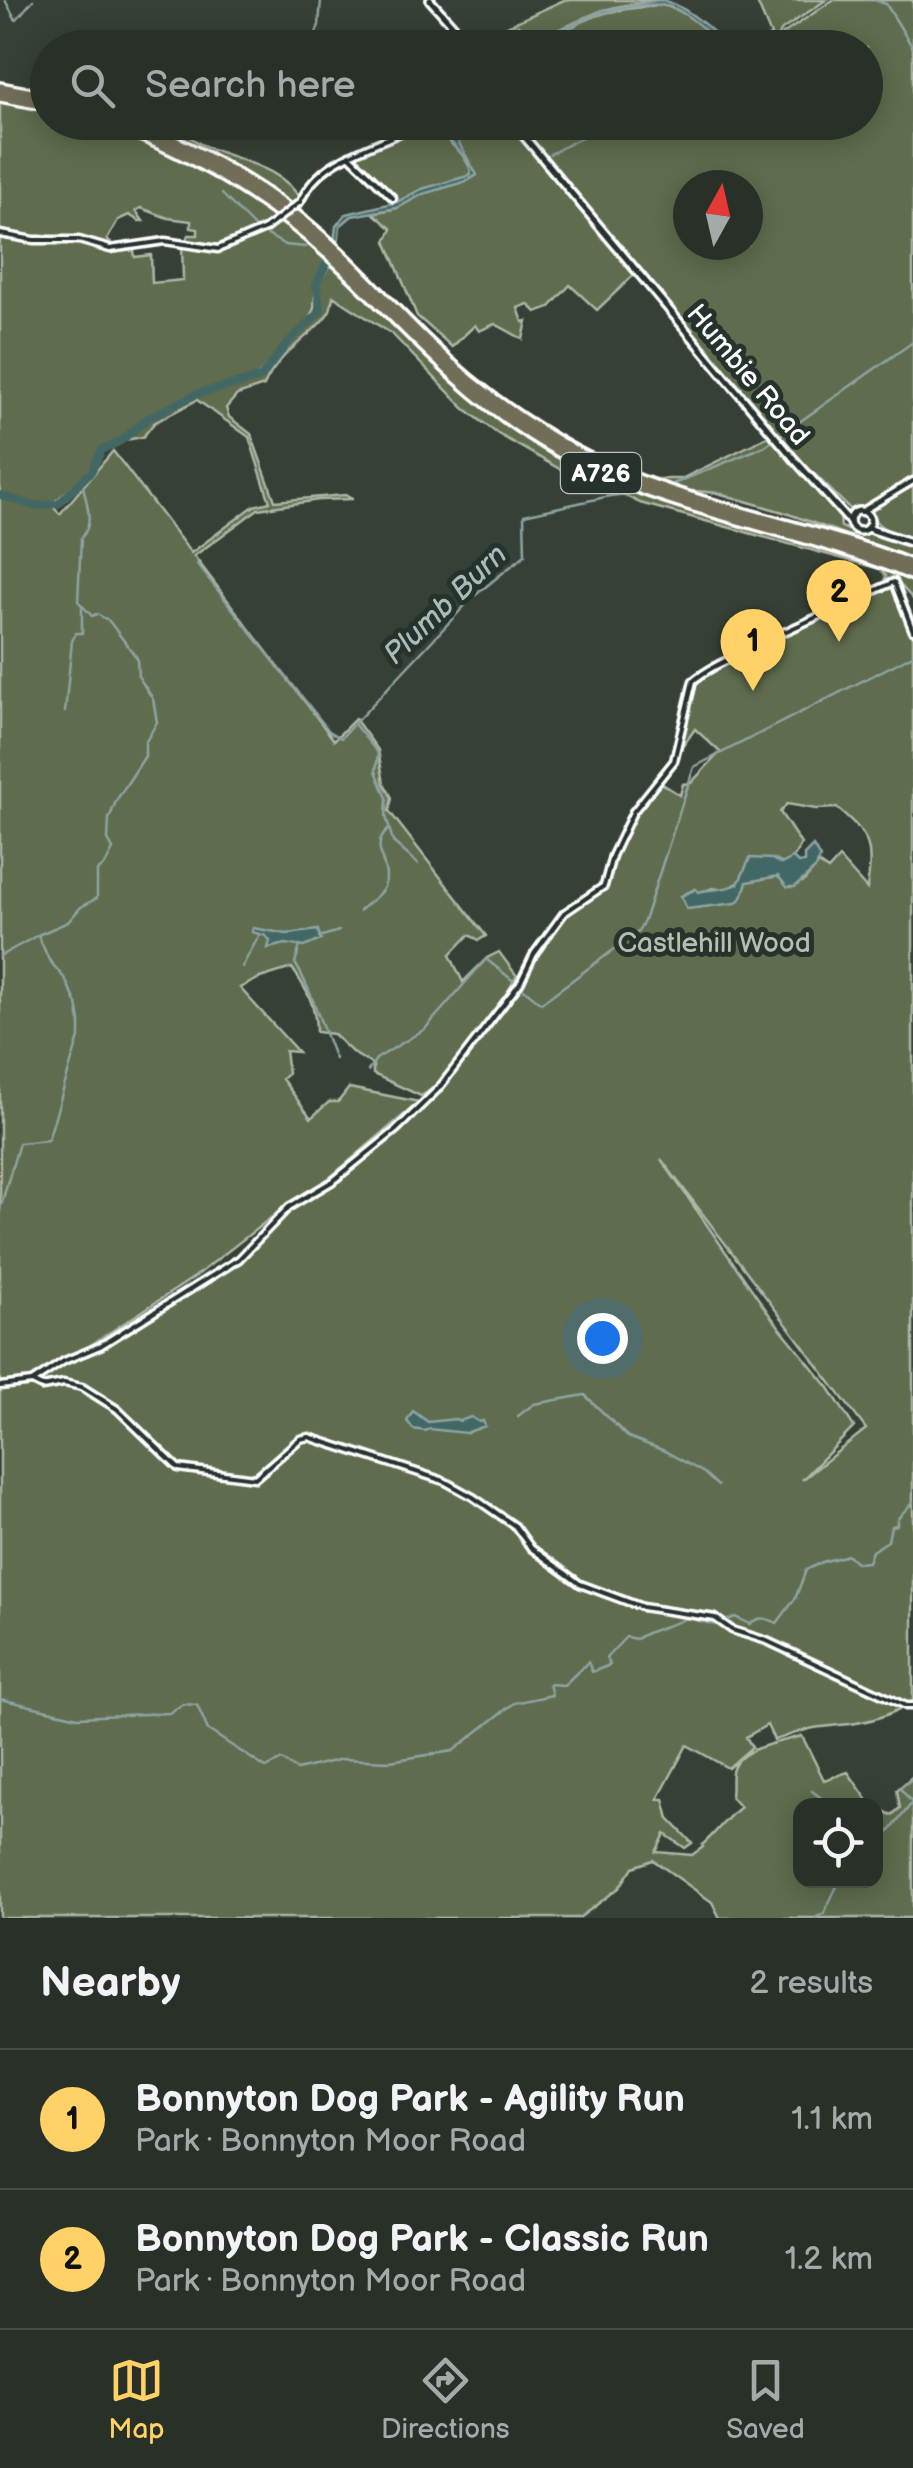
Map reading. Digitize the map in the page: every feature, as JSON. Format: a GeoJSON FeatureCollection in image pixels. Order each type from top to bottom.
{"type":"FeatureCollection","features":[{"type":"Feature","properties":{"kind":"highway"},"geometry":{"type":"LineString","coordinates":[[0,88],[30,96]]}},
{"type":"Feature","properties":{"kind":"highway"},"geometry":{"type":"LineString","coordinates":[[0,96],[30,99]]}},
{"type":"Feature","properties":{"kind":"highway","name":"A726"},"geometry":{"type":"LineString","coordinates":[[151,140],[214,170],[321,242]]}},
{"type":"Feature","properties":{"kind":"highway","name":"A726"},"geometry":{"type":"LineString","coordinates":[[169,140],[238,176],[321,242],[482,390],[578,453],[678,496],[841,538],[913,566]]}},
{"type":"Feature","properties":{"kind":"highway","name":"A726"},"geometry":{"type":"LineString","coordinates":[[346,264],[452,376],[506,418],[574,460],[652,494],[826,543],[913,575]]}},
{"type":"Feature","properties":{"kind":"street"},"geometry":{"type":"LineString","coordinates":[[430,0],[458,30]]}},
{"type":"Feature","properties":{"kind":"street"},"geometry":{"type":"LineString","coordinates":[[0,234],[41,241],[79,240],[110,249],[166,241],[218,250],[264,229],[300,202],[311,182],[348,155],[381,140]]}},
{"type":"Feature","properties":{"kind":"street","name":"Humbie Road"},"geometry":{"type":"LineString","coordinates":[[527,140],[850,522]]}},
{"type":"Feature","properties":{"kind":"street"},"geometry":{"type":"LineString","coordinates":[[348,155],[394,198]]}},
{"type":"Feature","properties":{"kind":"street"},"geometry":{"type":"LineString","coordinates":[[913,481],[850,522],[858,531],[879,530],[913,542]]}},
{"type":"Feature","properties":{"kind":"street"},"geometry":{"type":"LineString","coordinates":[[842,510],[865,513],[879,530]]}},
{"type":"Feature","properties":{"kind":"street"},"geometry":{"type":"LineString","coordinates":[[865,513],[867,528]]}},
{"type":"Feature","properties":{"kind":"street"},"geometry":{"type":"LineString","coordinates":[[0,1386],[32,1382],[64,1361],[100,1346],[238,1259],[289,1207],[333,1181],[396,1130],[447,1079],[520,982],[534,954],[564,913],[604,886],[612,856],[633,812],[674,761],[694,681],[724,660],[753,651],[788,630],[894,582],[913,630]]}},
{"type":"Feature","properties":{"kind":"street"},"geometry":{"type":"LineString","coordinates":[[32,1382],[42,1387],[72,1384],[94,1394],[116,1408],[168,1461],[184,1470],[254,1478],[300,1439],[310,1437],[434,1478],[502,1516],[531,1548],[580,1584],[642,1607],[715,1618],[732,1630],[767,1640],[824,1670],[913,1706]]}},
{"type":"Feature","properties":{"kind":"green space"},"geometry":{"type":"Polygon","coordinates":[[[564,0],[658,0],[608,9],[556,30],[526,30],[518,25],[503,30],[564,0]]]}},
{"type":"Feature","properties":{"kind":"green space"},"geometry":{"type":"Polygon","coordinates":[[[756,0],[826,0],[782,30],[769,30],[756,0]]]}},
{"type":"Feature","properties":{"kind":"green space"},"geometry":{"type":"Polygon","coordinates":[[[833,0],[913,0],[913,477],[865,507],[851,510],[800,460],[530,140],[883,140],[883,30],[789,30],[833,0]]]}},
{"type":"Feature","properties":{"kind":"green space"},"geometry":{"type":"Polygon","coordinates":[[[666,6],[693,19],[705,30],[565,30],[590,18],[666,6]]]}},
{"type":"Feature","properties":{"kind":"green space","name":"Castlehill Wood"},"geometry":{"type":"Polygon","coordinates":[[[0,99],[30,105],[30,140],[146,140],[194,163],[278,218],[217,248],[184,242],[189,235],[198,235],[198,229],[191,228],[191,221],[141,208],[136,211],[143,221],[129,215],[118,220],[107,240],[111,249],[133,245],[135,257],[151,255],[152,283],[183,280],[182,245],[220,250],[282,220],[328,260],[316,281],[310,317],[252,382],[322,310],[318,286],[331,263],[484,403],[590,471],[666,502],[813,542],[913,578],[913,599],[893,577],[884,581],[886,576],[880,569],[640,503],[558,468],[498,434],[464,408],[392,334],[333,296],[322,321],[287,353],[264,386],[237,395],[226,408],[229,417],[251,434],[275,501],[345,495],[353,499],[258,509],[194,556],[334,740],[355,719],[378,750],[384,783],[392,798],[389,811],[486,936],[479,940],[469,935],[450,955],[463,982],[487,958],[499,952],[517,976],[460,1059],[421,1096],[373,1074],[373,1065],[333,1034],[316,1032],[310,998],[292,968],[240,988],[298,1052],[285,1051],[288,1073],[282,1079],[311,1118],[329,1102],[338,1102],[349,1088],[419,1102],[320,1186],[295,1199],[196,1276],[86,1348],[59,1360],[65,1363],[89,1355],[239,1260],[290,1208],[342,1177],[440,1089],[524,981],[533,961],[568,911],[607,885],[613,858],[636,809],[659,782],[680,795],[683,784],[691,783],[720,752],[695,729],[680,750],[698,679],[724,661],[757,651],[767,665],[778,655],[768,641],[893,584],[913,636],[913,1704],[760,1635],[742,1632],[713,1613],[642,1605],[574,1580],[530,1545],[511,1521],[492,1508],[490,1511],[577,1585],[646,1610],[712,1619],[900,1706],[871,1720],[809,1729],[774,1740],[767,1725],[746,1737],[752,1747],[728,1768],[687,1745],[658,1799],[664,1799],[669,1819],[692,1843],[685,1848],[665,1834],[656,1852],[692,1855],[703,1847],[740,1807],[731,1797],[732,1772],[742,1757],[761,1747],[802,1736],[824,1780],[848,1772],[866,1798],[793,1798],[793,1888],[883,1888],[883,1811],[892,1815],[900,1808],[897,1790],[913,1776],[913,1918],[720,1918],[712,1902],[653,1860],[633,1867],[619,1888],[579,1918],[0,1918],[0,237],[21,240],[24,236],[0,232],[0,99]],[[197,400],[154,423],[143,437],[102,448],[86,475],[51,505],[60,514],[113,451],[191,553],[254,506],[270,502],[249,437],[197,400]],[[787,804],[780,812],[801,844],[793,858],[783,864],[772,859],[746,867],[742,881],[724,890],[713,888],[698,893],[695,889],[681,896],[687,909],[736,902],[747,882],[777,876],[803,882],[819,864],[828,870],[839,858],[867,889],[870,862],[863,835],[837,808],[787,804]],[[661,1159],[854,1427],[802,1480],[866,1429],[661,1159]]]}},
{"type":"Feature","properties":{"kind":"green space"},"geometry":{"type":"Polygon","coordinates":[[[165,140],[195,140],[269,171],[300,199],[290,209],[165,140]]]}},
{"type":"Feature","properties":{"kind":"green space"},"geometry":{"type":"Polygon","coordinates":[[[388,140],[447,140],[473,172],[465,179],[422,189],[397,202],[351,155],[388,140]]]}},
{"type":"Feature","properties":{"kind":"green space"},"geometry":{"type":"Polygon","coordinates":[[[457,140],[524,140],[635,274],[597,310],[570,285],[550,307],[536,312],[528,304],[518,308],[523,322],[527,321],[523,339],[495,324],[479,331],[475,325],[452,347],[417,316],[386,241],[392,229],[373,213],[397,208],[476,175],[457,140]]]}},
{"type":"Feature","properties":{"kind":"green space"},"geometry":{"type":"Polygon","coordinates":[[[769,436],[840,516],[841,527],[913,549],[913,559],[783,512],[649,479],[681,479],[769,436]]]}},
{"type":"Feature","properties":{"kind":"green space"},"geometry":{"type":"Polygon","coordinates":[[[913,483],[913,539],[882,527],[871,512],[913,483]]]}},
{"type":"Feature","properties":{"kind":"water"},"geometry":{"type":"Polygon","coordinates":[[[667,1],[710,30],[679,11],[657,4],[602,13],[559,30],[603,10],[667,1]]]}},
{"type":"Feature","properties":{"kind":"water"},"geometry":{"type":"Polygon","coordinates":[[[448,140],[457,140],[477,175],[423,194],[397,208],[352,216],[340,226],[338,246],[334,242],[336,226],[346,214],[397,202],[422,189],[471,175],[463,155],[448,140]]]}},
{"type":"Feature","properties":{"kind":"water"},"geometry":{"type":"Polygon","coordinates":[[[813,846],[820,858],[816,868],[795,887],[787,887],[778,876],[747,882],[736,903],[687,909],[681,896],[696,889],[698,892],[738,884],[750,858],[772,859],[781,864],[793,858],[804,862],[804,855],[813,846]]]}},
{"type":"Feature","properties":{"kind":"water"},"geometry":{"type":"Polygon","coordinates":[[[253,928],[287,934],[318,930],[321,940],[304,947],[286,944],[268,948],[270,941],[252,932],[253,928]]]}},
{"type":"Feature","properties":{"kind":"water"},"geometry":{"type":"Polygon","coordinates":[[[413,1411],[428,1422],[471,1417],[483,1421],[485,1426],[466,1433],[413,1429],[407,1421],[413,1411]]]}},
{"type":"Feature","properties":{"kind":"waterway"},"geometry":{"type":"LineString","coordinates":[[5,0],[16,20],[33,0]]}},
{"type":"Feature","properties":{"kind":"waterway"},"geometry":{"type":"LineString","coordinates":[[317,30],[321,0]]}},
{"type":"Feature","properties":{"kind":"waterway","name":"Plumb Burn"},"geometry":{"type":"LineString","coordinates":[[875,0],[886,4],[913,48]]}},
{"type":"Feature","properties":{"kind":"waterway"},"geometry":{"type":"LineString","coordinates":[[550,154],[577,140]]}},
{"type":"Feature","properties":{"kind":"waterway"},"geometry":{"type":"LineString","coordinates":[[222,194],[256,229]]}},
{"type":"Feature","properties":{"kind":"waterway"},"geometry":{"type":"LineString","coordinates":[[264,233],[285,245],[305,247]]}},
{"type":"Feature","properties":{"kind":"waterway"},"geometry":{"type":"LineString","coordinates":[[0,495],[34,506],[58,504],[91,472],[102,450],[121,441],[148,418],[197,394],[260,378],[321,310],[316,285],[332,253]]}},
{"type":"Feature","properties":{"kind":"waterway","name":"Plumb Burn"},"geometry":{"type":"LineString","coordinates":[[666,487],[765,446],[913,342]]}},
{"type":"Feature","properties":{"kind":"waterway"},"geometry":{"type":"LineString","coordinates":[[0,1209],[19,1143],[48,1140],[80,1034],[77,1004],[38,935],[68,922],[81,907],[97,898],[97,871],[113,849],[108,840],[109,819],[145,756],[145,743],[157,722],[153,699],[138,676],[137,658],[109,621],[97,614],[92,616],[78,601],[81,538],[89,518],[82,480]]}},
{"type":"Feature","properties":{"kind":"waterway","name":"Plumb Burn"},"geometry":{"type":"LineString","coordinates":[[418,864],[393,842],[386,816],[387,798],[376,771],[378,753],[354,724],[473,597],[525,555],[524,515],[644,492]]}},
{"type":"Feature","properties":{"kind":"waterway"},"geometry":{"type":"LineString","coordinates":[[197,564],[329,731],[341,738],[352,726]]}},
{"type":"Feature","properties":{"kind":"waterway"},"geometry":{"type":"LineString","coordinates":[[65,712],[72,641],[76,633],[82,633],[82,606]]}},
{"type":"Feature","properties":{"kind":"waterway"},"geometry":{"type":"LineString","coordinates":[[368,1071],[376,1059],[425,1029],[486,959],[541,1003],[638,932],[694,767],[913,655]]}},
{"type":"Feature","properties":{"kind":"waterway","name":"Plumb Burn"},"geometry":{"type":"LineString","coordinates":[[359,911],[384,887],[380,844],[388,830]]}},
{"type":"Feature","properties":{"kind":"waterway","name":"Plumb Burn"},"geometry":{"type":"LineString","coordinates":[[319,937],[339,931]]}},
{"type":"Feature","properties":{"kind":"waterway"},"geometry":{"type":"LineString","coordinates":[[242,967],[260,934]]}},
{"type":"Feature","properties":{"kind":"waterway"},"geometry":{"type":"LineString","coordinates":[[0,956],[38,935]]}},
{"type":"Feature","properties":{"kind":"waterway","name":"Plumb Burn"},"geometry":{"type":"LineString","coordinates":[[300,946],[295,963],[335,1059]]}},
{"type":"Feature","properties":{"kind":"waterway"},"geometry":{"type":"LineString","coordinates":[[518,1416],[534,1404],[585,1395],[628,1437],[665,1451],[704,1473],[718,1486]]}},
{"type":"Feature","properties":{"kind":"waterway"},"geometry":{"type":"LineString","coordinates":[[0,1699],[78,1717],[169,1713],[183,1704],[197,1705],[208,1730],[266,1768],[282,1760],[297,1770],[342,1759],[390,1761],[453,1751],[514,1703],[552,1695],[549,1684],[564,1685],[588,1662],[592,1672],[610,1665],[606,1658],[626,1637],[636,1639],[687,1618],[716,1625],[735,1617],[750,1624],[763,1619],[777,1623],[795,1599],[806,1570],[848,1555],[857,1563],[868,1562],[872,1551],[888,1541],[891,1526],[897,1525],[897,1519],[913,1502]]}},
{"type":"Feature","properties":{"kind":"waterway"},"geometry":{"type":"LineString","coordinates":[[883,1840],[912,1803],[900,1788],[913,1778]]}},
{"type":"Feature","properties":{"kind":"waterway"},"geometry":{"type":"LineString","coordinates":[[812,1791],[821,1798]]}},
{"type":"Feature","properties":{"kind":"waterway"},"geometry":{"type":"LineString","coordinates":[[815,1918],[824,1913],[836,1888]]}},
{"type":"Feature","properties":{"kind":"place","name":"Bonnyton Dog Park - Classic Run"},"geometry":{"type":"Point","coordinates":[839,642]}},
{"type":"Feature","properties":{"kind":"place","name":"Bonnyton Dog Park - Agility Run"},"geometry":{"type":"Point","coordinates":[753,691]}}]}
